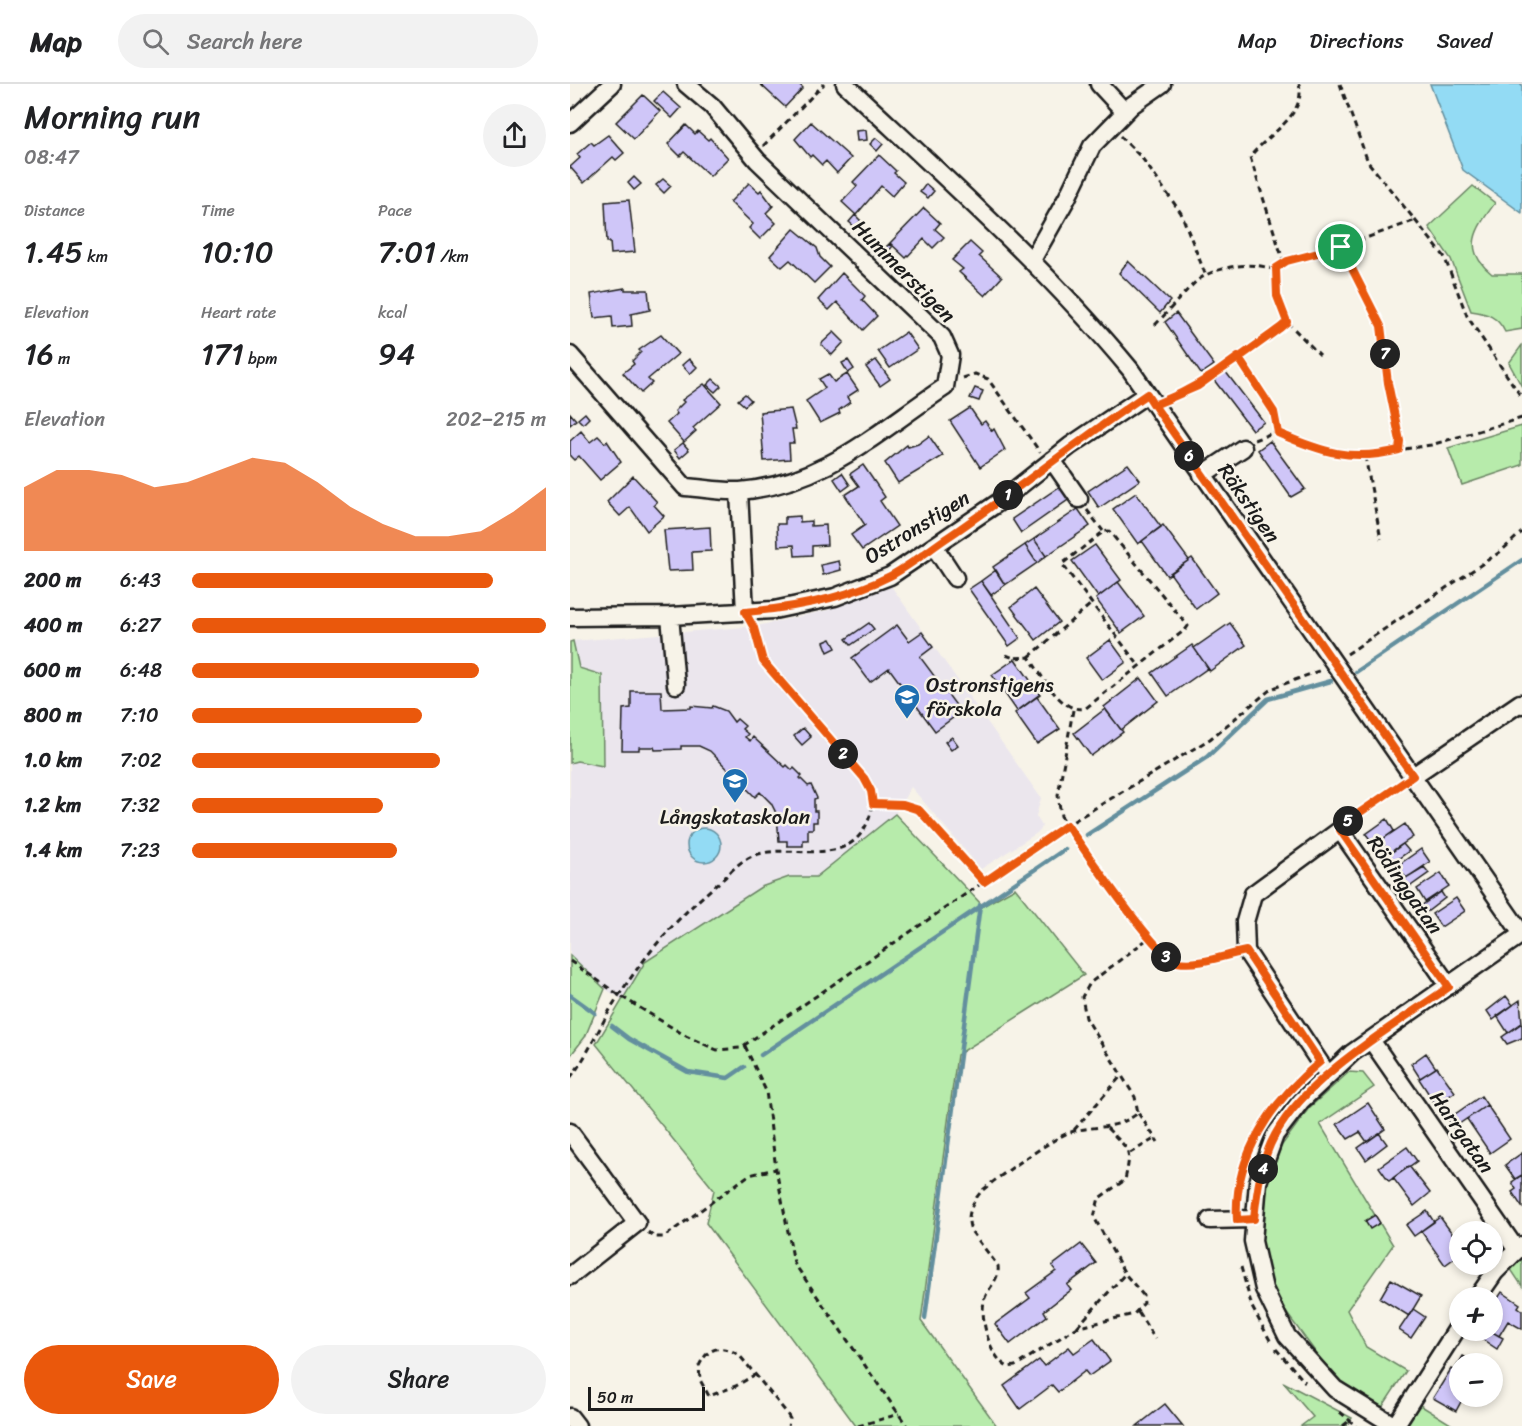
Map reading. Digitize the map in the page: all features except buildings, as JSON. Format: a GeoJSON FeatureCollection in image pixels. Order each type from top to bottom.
{"type":"FeatureCollection","features":[{"type":"Feature","properties":{"kind":"street"},"geometry":{"type":"LineString","coordinates":[[570,123],[612,84]]}},
{"type":"Feature","properties":{"kind":"street","name":"Hummerstigen"},"geometry":{"type":"LineString","coordinates":[[686,84],[712,106],[754,156],[942,337],[950,355],[945,387]]}},
{"type":"Feature","properties":{"kind":"street","name":"Räkstigen"},"geometry":{"type":"LineString","coordinates":[[845,84],[1032,260],[1082,311],[1150,400],[1522,934]]}},
{"type":"Feature","properties":{"kind":"street"},"geometry":{"type":"LineString","coordinates":[[1099,84],[1125,112]]}},
{"type":"Feature","properties":{"kind":"street"},"geometry":{"type":"LineString","coordinates":[[1032,260],[1067,198],[1092,146],[1125,112],[1162,84]]}},
{"type":"Feature","properties":{"kind":"street"},"geometry":{"type":"LineString","coordinates":[[570,355],[685,487],[739,491],[800,480],[838,462],[945,387]]}},
{"type":"Feature","properties":{"kind":"street","name":"Ostronstigen"},"geometry":{"type":"LineString","coordinates":[[570,618],[670,616],[774,610],[835,597],[890,576],[1002,500],[1050,462],[1150,400]]}},
{"type":"Feature","properties":{"kind":"street"},"geometry":{"type":"LineString","coordinates":[[1202,475],[1245,446]]}},
{"type":"Feature","properties":{"kind":"street"},"geometry":{"type":"LineString","coordinates":[[1050,462],[1079,499]]}},
{"type":"Feature","properties":{"kind":"street"},"geometry":{"type":"LineString","coordinates":[[739,491],[745,612]]}},
{"type":"Feature","properties":{"kind":"street"},"geometry":{"type":"LineString","coordinates":[[934,546],[955,578]]}},
{"type":"Feature","properties":{"kind":"street"},"geometry":{"type":"LineString","coordinates":[[670,616],[676,685]]}},
{"type":"Feature","properties":{"kind":"street"},"geometry":{"type":"LineString","coordinates":[[1413,776],[1520,703],[1522,705]]}},
{"type":"Feature","properties":{"kind":"street","name":"Rödinggatan"},"geometry":{"type":"LineString","coordinates":[[1246,951],[1245,922],[1253,894],[1340,830],[1449,987]]}},
{"type":"Feature","properties":{"kind":"street"},"geometry":{"type":"LineString","coordinates":[[1449,1341],[1395,1426],[1335,1389],[1287,1336],[1264,1289],[1253,1241],[1258,1182],[1275,1135],[1301,1101],[1371,1040],[1522,934]]}},
{"type":"Feature","properties":{"kind":"street"},"geometry":{"type":"LineString","coordinates":[[1246,951],[1328,1076]]}},
{"type":"Feature","properties":{"kind":"street","name":"Harrgatan"},"geometry":{"type":"LineString","coordinates":[[1371,1040],[1519,1247]]}},
{"type":"Feature","properties":{"kind":"street"},"geometry":{"type":"LineString","coordinates":[[570,1132],[637,1224],[570,1276]]}},
{"type":"Feature","properties":{"kind":"street"},"geometry":{"type":"LineString","coordinates":[[1210,1220],[1254,1219]]}},
{"type":"Feature","properties":{"kind":"street"},"geometry":{"type":"LineString","coordinates":[[1485,1287],[1495,1272],[1519,1247]]}},
{"type":"Feature","properties":{"kind":"street"},"geometry":{"type":"LineString","coordinates":[[570,1417],[577,1426]]}},
{"type":"Feature","properties":{"kind":"path"},"geometry":{"type":"LineString","coordinates":[[754,156],[824,84]]}},
{"type":"Feature","properties":{"kind":"path"},"geometry":{"type":"LineString","coordinates":[[1284,263],[1250,157],[1297,107],[1299,84]]}},
{"type":"Feature","properties":{"kind":"path"},"geometry":{"type":"LineString","coordinates":[[1340,84],[1368,162],[1444,256],[1467,316],[1522,398]]}},
{"type":"Feature","properties":{"kind":"path"},"geometry":{"type":"LineString","coordinates":[[1110,127],[1142,158],[1181,213],[1206,276]]}},
{"type":"Feature","properties":{"kind":"path"},"geometry":{"type":"LineString","coordinates":[[1320,355],[1287,322],[1277,296],[1276,268],[1284,263],[1343,246],[1416,220]]}},
{"type":"Feature","properties":{"kind":"path"},"geometry":{"type":"LineString","coordinates":[[1343,246],[1381,326],[1388,383],[1400,441],[1399,450]]}},
{"type":"Feature","properties":{"kind":"path"},"geometry":{"type":"LineString","coordinates":[[1155,325],[1199,279],[1221,270],[1254,265],[1267,266],[1276,271]]}},
{"type":"Feature","properties":{"kind":"path"},"geometry":{"type":"LineString","coordinates":[[1150,400],[1198,386],[1287,322]]}},
{"type":"Feature","properties":{"kind":"path"},"geometry":{"type":"LineString","coordinates":[[1238,357],[1274,412],[1278,433]]}},
{"type":"Feature","properties":{"kind":"path"},"geometry":{"type":"LineString","coordinates":[[945,387],[975,374],[988,379],[1050,462]]}},
{"type":"Feature","properties":{"kind":"path"},"geometry":{"type":"LineString","coordinates":[[1245,446],[1275,432],[1323,452],[1365,456],[1431,445],[1522,418]]}},
{"type":"Feature","properties":{"kind":"path"},"geometry":{"type":"LineString","coordinates":[[1365,456],[1381,540]]}},
{"type":"Feature","properties":{"kind":"path"},"geometry":{"type":"LineString","coordinates":[[1079,499],[1103,532]]}},
{"type":"Feature","properties":{"kind":"path"},"geometry":{"type":"LineString","coordinates":[[1029,657],[1066,705],[1073,710],[1086,708],[1139,666],[1188,626],[1113,532],[1103,532],[1062,564],[1139,666]]}},
{"type":"Feature","properties":{"kind":"path"},"geometry":{"type":"LineString","coordinates":[[570,961],[619,995],[709,1047],[725,1051],[745,1046],[1067,825],[1210,739],[1271,689],[1334,663],[1500,552],[1522,532]]}},
{"type":"Feature","properties":{"kind":"path"},"geometry":{"type":"LineString","coordinates":[[1006,655],[1009,658],[1029,657],[1091,604]]}},
{"type":"Feature","properties":{"kind":"path"},"geometry":{"type":"LineString","coordinates":[[570,1078],[619,995],[676,919],[744,860],[765,853],[840,849],[865,828],[873,804],[871,791],[864,778],[763,661],[754,628],[745,612]]}},
{"type":"Feature","properties":{"kind":"path"},"geometry":{"type":"LineString","coordinates":[[1073,710],[1058,795],[1058,811],[1067,825],[1149,937],[1165,955],[1176,962],[1196,962],[1246,951]]}},
{"type":"Feature","properties":{"kind":"path"},"geometry":{"type":"LineString","coordinates":[[1340,830],[1346,822],[1413,776]]}},
{"type":"Feature","properties":{"kind":"path"},"geometry":{"type":"LineString","coordinates":[[873,804],[903,805],[919,810],[984,882]]}},
{"type":"Feature","properties":{"kind":"path"},"geometry":{"type":"LineString","coordinates":[[1130,1153],[1157,1140],[1138,1113],[1135,1097],[1086,1018],[1083,1005],[1085,989],[1149,937]]}},
{"type":"Feature","properties":{"kind":"path"},"geometry":{"type":"LineString","coordinates":[[745,1046],[766,1091],[776,1168],[794,1263],[907,1426]]}},
{"type":"Feature","properties":{"kind":"path"},"geometry":{"type":"LineString","coordinates":[[1073,1132],[1121,1076]]}},
{"type":"Feature","properties":{"kind":"path"},"geometry":{"type":"LineString","coordinates":[[1125,1274],[1076,1328],[1015,1366],[1003,1364],[989,1338],[984,1311],[984,1301],[997,1277],[998,1266],[972,1232],[968,1219],[976,1199],[985,1188],[1066,1134],[1107,1128],[1138,1113]]}},
{"type":"Feature","properties":{"kind":"path"},"geometry":{"type":"LineString","coordinates":[[1107,1128],[1130,1153]]}},
{"type":"Feature","properties":{"kind":"path"},"geometry":{"type":"LineString","coordinates":[[1237,1220],[1242,1177],[1256,1138]]}},
{"type":"Feature","properties":{"kind":"path"},"geometry":{"type":"LineString","coordinates":[[1076,1328],[1138,1312],[1144,1303],[1143,1295],[1125,1274],[1094,1217],[1099,1198],[1125,1180],[1130,1153]]}},
{"type":"Feature","properties":{"kind":"path"},"geometry":{"type":"LineString","coordinates":[[637,1224],[654,1237],[664,1237],[749,1175],[776,1168]]}},
{"type":"Feature","properties":{"kind":"path"},"geometry":{"type":"LineString","coordinates":[[1240,1263],[1247,1295],[1262,1329],[1286,1363],[1310,1386]]}},
{"type":"Feature","properties":{"kind":"path"},"geometry":{"type":"LineString","coordinates":[[1138,1312],[1155,1339]]}},
{"type":"Feature","properties":{"kind":"path"},"geometry":{"type":"LineString","coordinates":[[756,1374],[727,1390],[709,1396],[700,1380],[699,1366],[703,1357],[721,1347],[740,1356],[756,1374],[786,1412],[790,1419],[788,1426]]}},
{"type":"Feature","properties":{"kind":"path"},"geometry":{"type":"LineString","coordinates":[[1334,1407],[1356,1426]]}},
{"type":"Feature","properties":{"kind":"path"},"geometry":{"type":"LineString","coordinates":[[858,1426],[899,1414]]}},
{"type":"Feature","properties":{"kind":"path"},"geometry":{"type":"LineString","coordinates":[[1343,1426],[1350,1421]]}},
{"type":"Feature","properties":{"kind":"shaded area","name":"Långskataskolan"},"geometry":{"type":"Polygon","coordinates":[[[889,583],[1041,798],[1036,816],[1042,826],[1040,831],[981,869],[911,787],[895,814],[816,877],[789,877],[645,962],[623,1000],[605,989],[570,955],[570,763],[577,761],[602,765],[601,734],[578,668],[573,641],[757,626],[828,610],[889,583]]]}},
{"type":"Feature","properties":{"kind":"green space"},"geometry":{"type":"Polygon","coordinates":[[[1473,186],[1495,203],[1478,230],[1474,247],[1477,256],[1482,265],[1492,274],[1522,274],[1522,329],[1505,332],[1491,317],[1471,311],[1451,259],[1429,227],[1473,186]]]}},
{"type":"Feature","properties":{"kind":"green space"},"geometry":{"type":"Polygon","coordinates":[[[1522,345],[1522,387],[1509,363],[1522,345]]]}},
{"type":"Feature","properties":{"kind":"green space"},"geometry":{"type":"Polygon","coordinates":[[[1522,426],[1522,465],[1462,485],[1448,448],[1522,426]]]}},
{"type":"Feature","properties":{"kind":"green space"},"geometry":{"type":"Polygon","coordinates":[[[573,641],[579,668],[602,675],[603,766],[577,761],[570,763],[570,642],[573,641]]]}},
{"type":"Feature","properties":{"kind":"green space"},"geometry":{"type":"Polygon","coordinates":[[[895,814],[983,906],[1015,888],[1084,975],[957,1055],[921,1321],[997,1426],[856,1426],[706,1223],[714,1190],[596,1044],[645,962],[761,887],[789,877],[816,877],[895,814]]]}},
{"type":"Feature","properties":{"kind":"green space"},"geometry":{"type":"Polygon","coordinates":[[[570,955],[605,989],[585,1037],[570,1056],[570,955]]]}},
{"type":"Feature","properties":{"kind":"green space"},"geometry":{"type":"Polygon","coordinates":[[[1349,1072],[1363,1073],[1374,1087],[1320,1124],[1393,1245],[1347,1310],[1366,1347],[1406,1371],[1381,1409],[1342,1388],[1271,1292],[1261,1237],[1268,1182],[1282,1145],[1309,1108],[1349,1072]]]}},
{"type":"Feature","properties":{"kind":"green space"},"geometry":{"type":"Polygon","coordinates":[[[1522,1259],[1522,1286],[1510,1268],[1522,1259]]]}},
{"type":"Feature","properties":{"kind":"green space"},"geometry":{"type":"Polygon","coordinates":[[[1283,1382],[1352,1418],[1346,1426],[1301,1426],[1313,1417],[1283,1382]]]}},
{"type":"Feature","properties":{"kind":"green space"},"geometry":{"type":"Polygon","coordinates":[[[1415,1402],[1454,1426],[1404,1426],[1415,1402]]]}},
{"type":"Feature","properties":{"kind":"water"},"geometry":{"type":"Polygon","coordinates":[[[1430,84],[1522,84],[1522,213],[1463,170],[1430,84]]]}},
{"type":"Feature","properties":{"kind":"water"},"geometry":{"type":"Polygon","coordinates":[[[704,828],[716,833],[721,845],[716,857],[704,862],[692,857],[687,845],[692,833],[704,828]]]}},
{"type":"Feature","properties":{"kind":"waterway"},"geometry":{"type":"LineString","coordinates":[[1356,672],[1522,560]]}},
{"type":"Feature","properties":{"kind":"waterway"},"geometry":{"type":"LineString","coordinates":[[1087,835],[1207,757],[1268,699],[1331,681]]}},
{"type":"Feature","properties":{"kind":"waterway"},"geometry":{"type":"LineString","coordinates":[[761,1055],[1065,849]]}},
{"type":"Feature","properties":{"kind":"waterway"},"geometry":{"type":"LineString","coordinates":[[925,1318],[980,905]]}},
{"type":"Feature","properties":{"kind":"waterway"},"geometry":{"type":"LineString","coordinates":[[570,995],[595,1013]]}},
{"type":"Feature","properties":{"kind":"waterway"},"geometry":{"type":"LineString","coordinates":[[612,1026],[629,1039],[688,1072],[728,1078],[744,1067]]}},
{"type":"Feature","properties":{"kind":"place","name":"Ostronstigens förskola"},"geometry":{"type":"Point","coordinates":[907,720]}},
{"type":"Feature","properties":{"kind":"place","name":"Långskataskolan"},"geometry":{"type":"Point","coordinates":[735,804]}},
{"type":"Feature","properties":{"kind":"route"},"geometry":{"type":"LineString","coordinates":[[1341,247],[1287,261],[1276,268],[1277,296],[1287,322],[1280,328],[1227,363],[1198,386],[1184,394],[1154,405],[1147,394],[1070,446],[1002,500],[890,576],[835,597],[774,610],[745,612],[754,628],[759,655],[864,778],[871,791],[873,804],[903,805],[925,814],[984,882],[1067,825],[1149,937],[1170,960],[1188,963],[1246,951],[1320,1062],[1280,1100],[1260,1130],[1244,1166],[1237,1201],[1237,1220],[1254,1219],[1258,1182],[1275,1135],[1301,1101],[1352,1053],[1449,987],[1340,830],[1346,822],[1413,776],[1154,405],[1184,394],[1198,386],[1238,357],[1274,412],[1278,433],[1323,452],[1353,457],[1377,456],[1399,450],[1400,441],[1388,383],[1381,326],[1353,275],[1341,247]]}}]}
